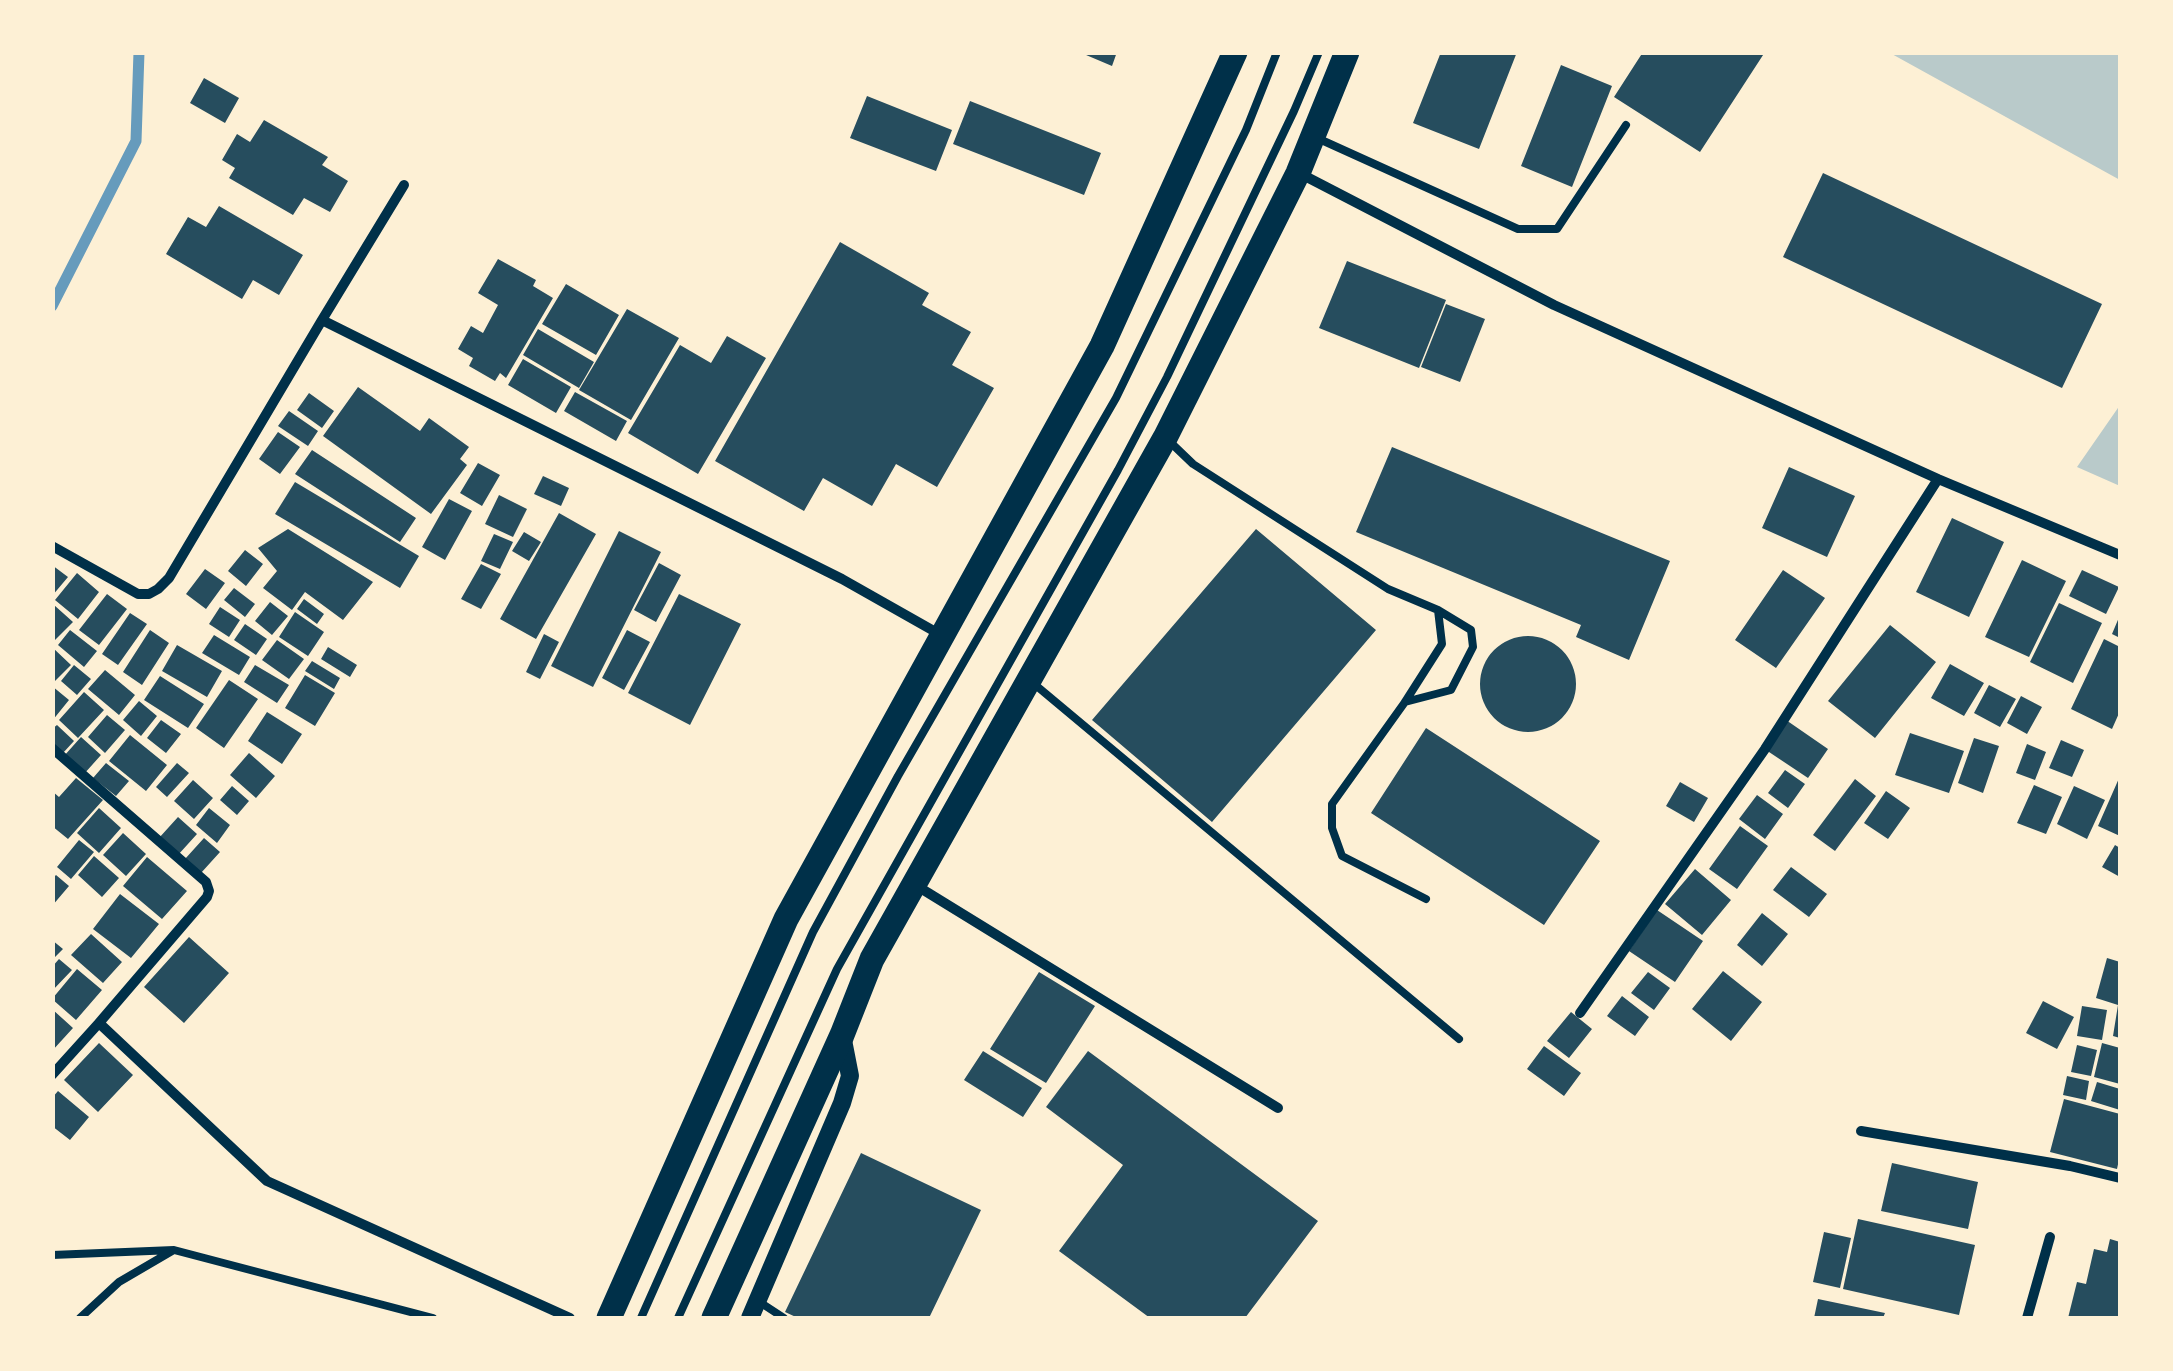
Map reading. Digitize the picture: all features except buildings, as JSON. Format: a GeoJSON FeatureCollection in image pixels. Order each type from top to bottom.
{"type":"FeatureCollection","features":[{"type":"Feature","properties":{"kind":"main road"},"geometry":{"type":"LineString","coordinates":[[609,1318],[786,918],[1102,346],[1235,52]]}},
{"type":"Feature","properties":{"kind":"main road"},"geometry":{"type":"LineString","coordinates":[[714,1318],[842,1035],[872,958],[1166,438],[1298,172],[1347,52]]}},
{"type":"Feature","properties":{"kind":"street"},"geometry":{"type":"LineString","coordinates":[[1298,172],[1554,306],[1938,479],[2120,555]]}},
{"type":"Feature","properties":{"kind":"street"},"geometry":{"type":"LineString","coordinates":[[52,546],[138,594],[149,594],[169,578],[404,185]]}},
{"type":"Feature","properties":{"kind":"street"},"geometry":{"type":"LineString","coordinates":[[322,320],[842,579],[942,636]]}},
{"type":"Feature","properties":{"kind":"street"},"geometry":{"type":"LineString","coordinates":[[1580,1013],[1765,749],[1938,479]]}},
{"type":"Feature","properties":{"kind":"street"},"geometry":{"type":"LineString","coordinates":[[52,748],[206,882],[209,890],[207,898],[52,1075]]}},
{"type":"Feature","properties":{"kind":"street"},"geometry":{"type":"LineString","coordinates":[[914,884],[1278,1108]]}},
{"type":"Feature","properties":{"kind":"street"},"geometry":{"type":"LineString","coordinates":[[99,1024],[267,1181],[570,1318]]}},
{"type":"Feature","properties":{"kind":"street"},"geometry":{"type":"LineString","coordinates":[[754,1310],[842,1102],[850,1076],[842,1035]]}},
{"type":"Feature","properties":{"kind":"street"},"geometry":{"type":"LineString","coordinates":[[1861,1131],[2120,1178]]}},
{"type":"Feature","properties":{"kind":"street"},"geometry":{"type":"LineString","coordinates":[[2027,1318],[2050,1237]]}},
{"type":"Feature","properties":{"kind":"lane"},"geometry":{"type":"LineString","coordinates":[[641,1318],[814,932],[898,776],[1116,398],[1246,130],[1277,52]]}},
{"type":"Feature","properties":{"kind":"lane"},"geometry":{"type":"LineString","coordinates":[[678,1318],[836,968],[1159,392],[1270,164],[1319,52]]}},
{"type":"Feature","properties":{"kind":"lane"},"geometry":{"type":"LineString","coordinates":[[1313,136],[1518,229],[1558,229],[1626,125]]}},
{"type":"Feature","properties":{"kind":"lane"},"geometry":{"type":"LineString","coordinates":[[1166,438],[1193,464],[1388,589],[1438,610],[1471,630],[1473,647],[1451,690],[1405,702]]}},
{"type":"Feature","properties":{"kind":"lane"},"geometry":{"type":"LineString","coordinates":[[1426,899],[1342,856],[1332,828],[1332,804],[1442,644],[1438,610]]}},
{"type":"Feature","properties":{"kind":"lane"},"geometry":{"type":"LineString","coordinates":[[1030,680],[1460,1039]]}},
{"type":"Feature","properties":{"kind":"lane"},"geometry":{"type":"LineString","coordinates":[[52,1255],[174,1250],[434,1318]]}},
{"type":"Feature","properties":{"kind":"lane"},"geometry":{"type":"LineString","coordinates":[[80,1318],[119,1282],[174,1250]]}},
{"type":"Feature","properties":{"kind":"lane"},"geometry":{"type":"LineString","coordinates":[[754,1310],[784,1318]]}},
{"type":"Feature","properties":{"kind":"shaded area"},"geometry":{"type":"Polygon","coordinates":[[[1890,53],[2120,53],[2120,180],[1890,53]]]}},
{"type":"Feature","properties":{"kind":"shaded area"},"geometry":{"type":"Polygon","coordinates":[[[2120,405],[2120,486],[2077,467],[2120,405]]]}},
{"type":"Feature","properties":{"kind":"waterway"},"geometry":{"type":"LineString","coordinates":[[52,306],[136,141],[139,52]]}}]}
